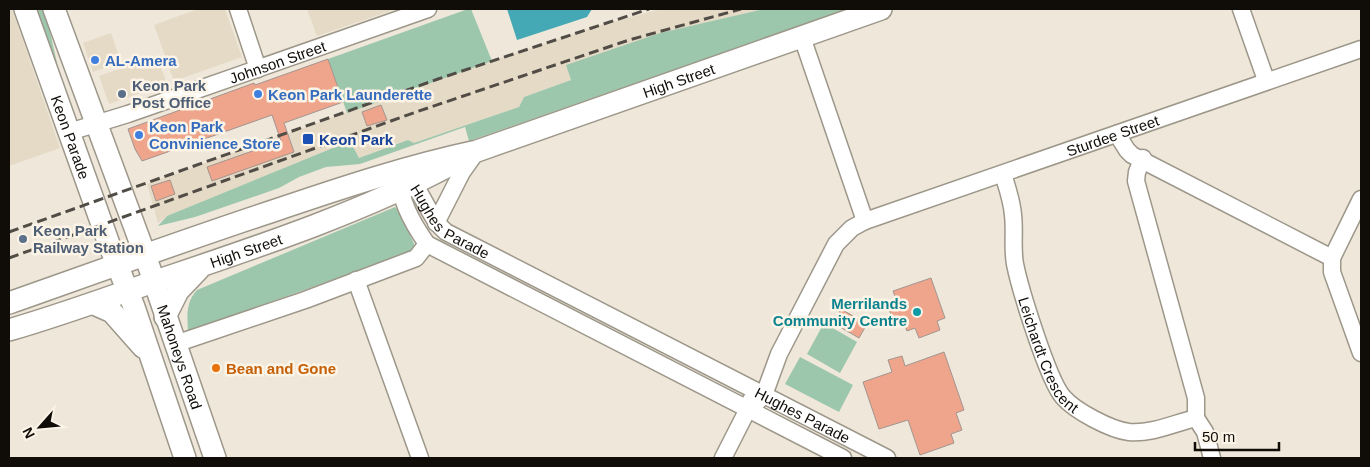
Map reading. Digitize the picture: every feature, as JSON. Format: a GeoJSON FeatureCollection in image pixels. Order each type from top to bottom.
{"type":"FeatureCollection","features":[{"type":"Feature","properties":{"kind":"main road","name":"Keon Parade"},"geometry":{"type":"LineString","coordinates":[[25,9],[117,265]]}},
{"type":"Feature","properties":{"kind":"main road","name":"Keon Parade"},"geometry":{"type":"LineString","coordinates":[[54,9],[145,254]]}},
{"type":"Feature","properties":{"kind":"main road","name":"High Street"},"geometry":{"type":"LineString","coordinates":[[9,330],[94,304],[313,226],[405,181],[477,151],[881,9]]}},
{"type":"Feature","properties":{"kind":"main road","name":"High Street"},"geometry":{"type":"LineString","coordinates":[[9,303],[145,254],[372,178],[405,181]]}},
{"type":"Feature","properties":{"kind":"main road","name":"Mahoneys Road"},"geometry":{"type":"LineString","coordinates":[[145,254],[165,317],[215,458]]}},
{"type":"Feature","properties":{"kind":"main road","name":"Mahoneys Road"},"geometry":{"type":"LineString","coordinates":[[117,265],[185,458]]}},
{"type":"Feature","properties":{"kind":"main road"},"geometry":{"type":"LineString","coordinates":[[165,317],[178,291],[201,267]]}},
{"type":"Feature","properties":{"kind":"main road"},"geometry":{"type":"LineString","coordinates":[[94,304],[112,312],[148,353]]}},
{"type":"Feature","properties":{"kind":"main road"},"geometry":{"type":"LineString","coordinates":[[164,399],[179,394],[193,396]]}},
{"type":"Feature","properties":{"kind":"street"},"geometry":{"type":"LineString","coordinates":[[238,9],[258,69]]}},
{"type":"Feature","properties":{"kind":"street","name":"Johnson Street"},"geometry":{"type":"LineString","coordinates":[[69,132],[258,69],[405,13],[428,9]]}},
{"type":"Feature","properties":{"kind":"street"},"geometry":{"type":"LineString","coordinates":[[1241,9],[1266,80]]}},
{"type":"Feature","properties":{"kind":"street"},"geometry":{"type":"LineString","coordinates":[[802,36],[865,222]]}},
{"type":"Feature","properties":{"kind":"street","name":"Sturdee Street"},"geometry":{"type":"LineString","coordinates":[[723,458],[748,409],[759,392],[768,366],[779,354],[836,244],[852,228],[1266,80],[1361,48]]}},
{"type":"Feature","properties":{"kind":"street"},"geometry":{"type":"LineString","coordinates":[[1136,128],[1136,148],[1142,158]]}},
{"type":"Feature","properties":{"kind":"street"},"geometry":{"type":"LineString","coordinates":[[1117,134],[1126,150],[1332,258]]}},
{"type":"Feature","properties":{"kind":"street"},"geometry":{"type":"LineString","coordinates":[[436,223],[462,172],[477,151]]}},
{"type":"Feature","properties":{"kind":"street"},"geometry":{"type":"LineString","coordinates":[[1142,158],[1136,172],[1136,181],[1196,398],[1196,418],[1205,432],[1212,458]]}},
{"type":"Feature","properties":{"kind":"street","name":"Leichardt Crescent"},"geometry":{"type":"LineString","coordinates":[[1003,174],[1013,214],[1013,252],[1018,276],[1051,376],[1062,396],[1077,409],[1111,427],[1129,432],[1149,430],[1196,418]]}},
{"type":"Feature","properties":{"kind":"street","name":"Hughes Parade"},"geometry":{"type":"LineString","coordinates":[[405,181],[436,223],[446,232],[887,458]]}},
{"type":"Feature","properties":{"kind":"street","name":"Hughes Parade"},"geometry":{"type":"LineString","coordinates":[[405,181],[420,235],[428,244],[843,458]]}},
{"type":"Feature","properties":{"kind":"street"},"geometry":{"type":"LineString","coordinates":[[1361,199],[1332,258],[1332,272],[1361,353]]}},
{"type":"Feature","properties":{"kind":"street"},"geometry":{"type":"LineString","coordinates":[[175,344],[305,300],[416,258],[428,244]]}},
{"type":"Feature","properties":{"kind":"street"},"geometry":{"type":"LineString","coordinates":[[471,267],[479,249]]}},
{"type":"Feature","properties":{"kind":"street"},"geometry":{"type":"LineString","coordinates":[[356,280],[420,458]]}},
{"type":"Feature","properties":{"kind":"shaded area"},"geometry":{"type":"Polygon","coordinates":[[[9,9],[12,9],[60,148],[9,166],[9,9]]]}},
{"type":"Feature","properties":{"kind":"shaded area"},"geometry":{"type":"Polygon","coordinates":[[[198,9],[225,9],[242,57],[174,81],[154,25],[198,9]]]}},
{"type":"Feature","properties":{"kind":"shaded area"},"geometry":{"type":"Polygon","coordinates":[[[307,9],[392,9],[393,10],[317,36],[307,9]]]}},
{"type":"Feature","properties":{"kind":"shaded area"},"geometry":{"type":"Polygon","coordinates":[[[661,9],[764,9],[660,33],[567,65],[571,80],[524,97],[519,107],[414,143],[408,140],[359,158],[350,141],[167,216],[158,223],[147,184],[464,70],[597,26],[661,9]]]}},
{"type":"Feature","properties":{"kind":"shaded area"},"geometry":{"type":"Polygon","coordinates":[[[111,33],[121,62],[93,72],[83,43],[111,33]]]}},
{"type":"Feature","properties":{"kind":"shaded area"},"geometry":{"type":"Polygon","coordinates":[[[157,56],[167,84],[109,104],[99,76],[157,56]]]}},
{"type":"Feature","properties":{"kind":"green space"},"geometry":{"type":"Polygon","coordinates":[[[31,9],[45,9],[60,77],[31,9]]]}},
{"type":"Feature","properties":{"kind":"green space"},"geometry":{"type":"Polygon","coordinates":[[[471,9],[492,61],[347,113],[328,59],[471,9]]]}},
{"type":"Feature","properties":{"kind":"green space"},"geometry":{"type":"Polygon","coordinates":[[[764,9],[849,9],[469,141],[465,127],[360,164],[326,167],[299,177],[279,188],[195,217],[158,226],[167,216],[350,141],[359,158],[408,140],[414,143],[519,107],[524,97],[571,80],[566,65],[660,33],[764,9]]]}},
{"type":"Feature","properties":{"kind":"green space"},"geometry":{"type":"Polygon","coordinates":[[[395,207],[399,211],[415,246],[414,251],[188,331],[189,304],[197,290],[395,207]]]}},
{"type":"Feature","properties":{"kind":"green space"},"geometry":{"type":"Polygon","coordinates":[[[824,323],[857,342],[840,373],[807,354],[824,323]]]}},
{"type":"Feature","properties":{"kind":"green space"},"geometry":{"type":"Polygon","coordinates":[[[800,357],[853,385],[839,412],[785,384],[800,357]]]}},
{"type":"Feature","properties":{"kind":"water"},"geometry":{"type":"Polygon","coordinates":[[[507,9],[592,9],[587,17],[517,40],[507,9]]]}},
{"type":"Feature","properties":{"kind":"building"},"geometry":{"type":"Polygon","coordinates":[[[328,59],[343,102],[284,123],[294,152],[212,181],[207,167],[281,141],[272,115],[142,161],[135,149],[128,129],[254,83],[255,85],[328,59]]]}},
{"type":"Feature","properties":{"kind":"building"},"geometry":{"type":"Polygon","coordinates":[[[381,105],[387,120],[367,126],[362,112],[381,105]]]}},
{"type":"Feature","properties":{"kind":"building"},"geometry":{"type":"Polygon","coordinates":[[[170,180],[175,194],[156,201],[151,186],[170,180]]]}},
{"type":"Feature","properties":{"kind":"building","name":"Merrilands Community Centre"},"geometry":{"type":"Polygon","coordinates":[[[931,278],[945,318],[937,321],[940,330],[919,338],[915,328],[907,331],[902,318],[893,321],[888,306],[897,302],[893,291],[931,278]]]}},
{"type":"Feature","properties":{"kind":"building"},"geometry":{"type":"Polygon","coordinates":[[[841,309],[867,324],[859,338],[833,323],[841,309]]]}},
{"type":"Feature","properties":{"kind":"building"},"geometry":{"type":"Polygon","coordinates":[[[944,352],[964,410],[956,413],[962,430],[951,434],[954,443],[920,455],[908,420],[879,429],[863,382],[892,372],[888,360],[902,356],[905,366],[944,352]]]}},
{"type":"Feature","properties":{"kind":"railway"},"geometry":{"type":"LineString","coordinates":[[9,232],[438,79],[649,9]]}},
{"type":"Feature","properties":{"kind":"railway"},"geometry":{"type":"LineString","coordinates":[[9,258],[416,112],[629,40],[741,9]]}},
{"type":"Feature","properties":{"kind":"place","name":"AL-Amera"},"geometry":{"type":"Point","coordinates":[95,60]}},
{"type":"Feature","properties":{"kind":"place","name":"Keon Park Post Office"},"geometry":{"type":"Point","coordinates":[122,94]}},
{"type":"Feature","properties":{"kind":"place","name":"Keon Park Launderette"},"geometry":{"type":"Point","coordinates":[258,94]}},
{"type":"Feature","properties":{"kind":"place","name":"Keon Park Convinience Store"},"geometry":{"type":"Point","coordinates":[139,135]}},
{"type":"Feature","properties":{"kind":"place","name":"Keon Park"},"geometry":{"type":"Point","coordinates":[308,139]}},
{"type":"Feature","properties":{"kind":"place","name":"Keon Park Railway Station"},"geometry":{"type":"Point","coordinates":[23,239]}},
{"type":"Feature","properties":{"kind":"place","name":"Merrilands Community Centre"},"geometry":{"type":"Point","coordinates":[917,312]}},
{"type":"Feature","properties":{"kind":"place","name":"Bean and Gone"},"geometry":{"type":"Point","coordinates":[216,368]}}]}
